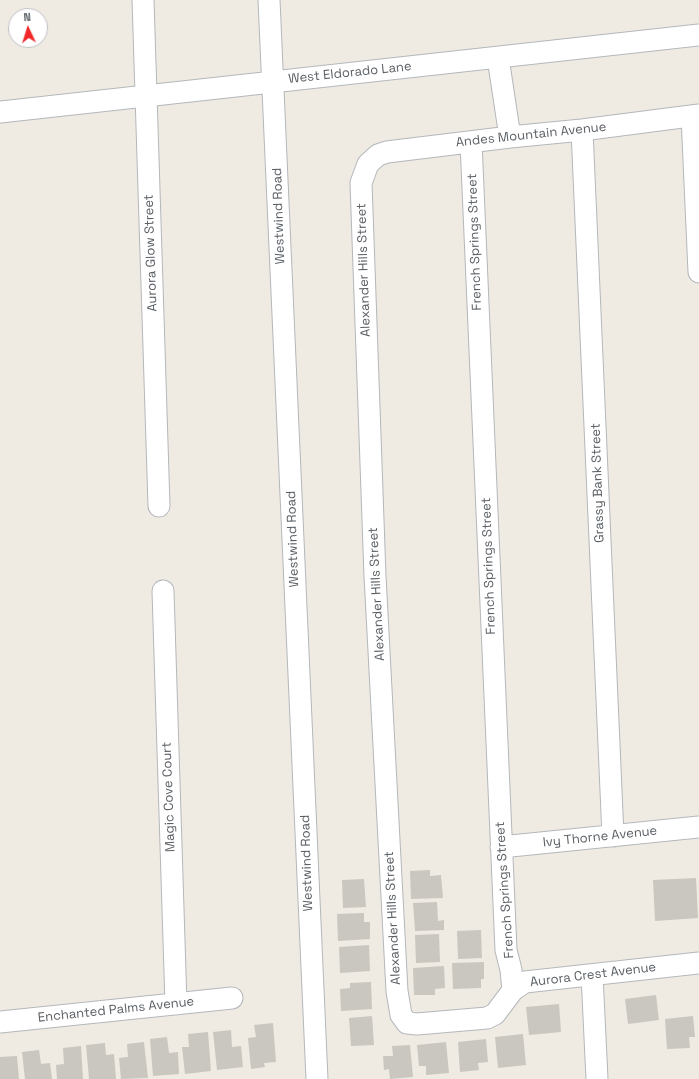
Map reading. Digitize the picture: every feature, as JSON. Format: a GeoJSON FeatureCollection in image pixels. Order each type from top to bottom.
{"type":"FeatureCollection","features":[{"type":"Feature","properties":{"kind":"street","name":"Aurora Glow Street"},"geometry":{"type":"LineString","coordinates":[[143,0],[159,506]]}},
{"type":"Feature","properties":{"kind":"street","name":"Westwind Road"},"geometry":{"type":"LineString","coordinates":[[270,0],[316,1079]]}},
{"type":"Feature","properties":{"kind":"street","name":"West Eldorado Lane"},"geometry":{"type":"LineString","coordinates":[[0,112],[699,35]]}},
{"type":"Feature","properties":{"kind":"street"},"geometry":{"type":"LineString","coordinates":[[498,58],[510,137]]}},
{"type":"Feature","properties":{"kind":"street"},"geometry":{"type":"LineString","coordinates":[[696,115],[699,272]]}},
{"type":"Feature","properties":{"kind":"street","name":"Andes Mountain Avenue"},"geometry":{"type":"LineString","coordinates":[[368,164],[378,155],[387,152],[582,130],[696,115]]}},
{"type":"Feature","properties":{"kind":"street","name":"Grassy Bank Street"},"geometry":{"type":"LineString","coordinates":[[582,130],[613,836]]}},
{"type":"Feature","properties":{"kind":"street","name":"French Springs Street"},"geometry":{"type":"LineString","coordinates":[[471,142],[506,950],[511,970],[513,990]]}},
{"type":"Feature","properties":{"kind":"street","name":"Alexander Hills Street"},"geometry":{"type":"LineString","coordinates":[[368,164],[361,183],[375,576],[397,991],[401,1015],[407,1023]]}},
{"type":"Feature","properties":{"kind":"street","name":"Magic Cove Court"},"geometry":{"type":"LineString","coordinates":[[163,591],[176,1004]]}},
{"type":"Feature","properties":{"kind":"street","name":"Ivy Thorne Avenue"},"geometry":{"type":"LineString","coordinates":[[502,847],[699,827]]}},
{"type":"Feature","properties":{"kind":"street","name":"Aurora Crest Avenue"},"geometry":{"type":"LineString","coordinates":[[407,1023],[417,1024],[487,1018],[495,1014],[513,990],[525,982],[699,963]]}},
{"type":"Feature","properties":{"kind":"street"},"geometry":{"type":"LineString","coordinates":[[592,975],[597,1079]]}},
{"type":"Feature","properties":{"kind":"street","name":"Enchanted Palms Avenue"},"geometry":{"type":"LineString","coordinates":[[0,1022],[232,998]]}},
{"type":"Feature","properties":{"kind":"building"},"geometry":{"type":"Polygon","coordinates":[[[430,870],[430,876],[441,875],[443,898],[411,899],[410,871],[430,870]]]}},
{"type":"Feature","properties":{"kind":"building"},"geometry":{"type":"Polygon","coordinates":[[[696,878],[698,918],[655,921],[653,880],[696,878]]]}},
{"type":"Feature","properties":{"kind":"building"},"geometry":{"type":"Polygon","coordinates":[[[364,879],[366,907],[343,908],[342,880],[364,879]]]}},
{"type":"Feature","properties":{"kind":"building"},"geometry":{"type":"Polygon","coordinates":[[[437,902],[438,921],[444,920],[444,930],[415,931],[413,903],[437,902]]]}},
{"type":"Feature","properties":{"kind":"building"},"geometry":{"type":"Polygon","coordinates":[[[364,913],[364,922],[370,922],[370,939],[338,941],[337,914],[364,913]]]}},
{"type":"Feature","properties":{"kind":"building"},"geometry":{"type":"Polygon","coordinates":[[[481,930],[482,958],[458,959],[457,931],[481,930]]]}},
{"type":"Feature","properties":{"kind":"building"},"geometry":{"type":"Polygon","coordinates":[[[439,934],[440,962],[416,963],[415,935],[439,934]]]}},
{"type":"Feature","properties":{"kind":"building"},"geometry":{"type":"Polygon","coordinates":[[[369,945],[370,971],[340,973],[339,947],[369,945]]]}},
{"type":"Feature","properties":{"kind":"building"},"geometry":{"type":"Polygon","coordinates":[[[484,962],[484,979],[481,979],[481,988],[453,989],[452,963],[484,962]]]}},
{"type":"Feature","properties":{"kind":"building"},"geometry":{"type":"Polygon","coordinates":[[[444,966],[445,988],[435,989],[435,995],[414,995],[413,968],[444,966]]]}},
{"type":"Feature","properties":{"kind":"building"},"geometry":{"type":"Polygon","coordinates":[[[371,982],[372,1009],[341,1011],[340,989],[350,988],[350,983],[371,982]]]}},
{"type":"Feature","properties":{"kind":"building"},"geometry":{"type":"Polygon","coordinates":[[[656,995],[659,1020],[628,1024],[625,999],[656,995]]]}},
{"type":"Feature","properties":{"kind":"building"},"geometry":{"type":"Polygon","coordinates":[[[559,1004],[561,1032],[529,1035],[526,1007],[559,1004]]]}},
{"type":"Feature","properties":{"kind":"building"},"geometry":{"type":"Polygon","coordinates":[[[372,1016],[374,1045],[351,1046],[349,1018],[372,1016]]]}},
{"type":"Feature","properties":{"kind":"building"},"geometry":{"type":"Polygon","coordinates":[[[693,1016],[695,1037],[689,1037],[690,1048],[667,1049],[665,1019],[693,1016]]]}},
{"type":"Feature","properties":{"kind":"building"},"geometry":{"type":"Polygon","coordinates":[[[273,1023],[276,1062],[264,1063],[265,1067],[251,1069],[248,1038],[256,1037],[254,1025],[273,1023]]]}},
{"type":"Feature","properties":{"kind":"building"},"geometry":{"type":"Polygon","coordinates":[[[231,1030],[232,1047],[241,1046],[243,1067],[217,1070],[213,1032],[231,1030]]]}},
{"type":"Feature","properties":{"kind":"building"},"geometry":{"type":"Polygon","coordinates":[[[208,1032],[211,1071],[185,1074],[182,1047],[189,1047],[188,1034],[208,1032]]]}},
{"type":"Feature","properties":{"kind":"building"},"geometry":{"type":"Polygon","coordinates":[[[523,1034],[526,1065],[498,1068],[495,1037],[523,1034]]]}},
{"type":"Feature","properties":{"kind":"building"},"geometry":{"type":"Polygon","coordinates":[[[167,1037],[169,1053],[178,1052],[179,1074],[153,1076],[150,1039],[167,1037]]]}},
{"type":"Feature","properties":{"kind":"building"},"geometry":{"type":"Polygon","coordinates":[[[486,1039],[488,1062],[478,1063],[479,1070],[460,1072],[458,1042],[486,1039]]]}},
{"type":"Feature","properties":{"kind":"building"},"geometry":{"type":"Polygon","coordinates":[[[144,1042],[148,1078],[121,1079],[119,1058],[128,1057],[127,1044],[144,1042]]]}},
{"type":"Feature","properties":{"kind":"building"},"geometry":{"type":"Polygon","coordinates":[[[446,1042],[449,1073],[426,1075],[426,1066],[419,1066],[417,1045],[446,1042]]]}},
{"type":"Feature","properties":{"kind":"building"},"geometry":{"type":"Polygon","coordinates":[[[105,1043],[106,1055],[114,1054],[116,1079],[89,1079],[86,1045],[105,1043]]]}},
{"type":"Feature","properties":{"kind":"building"},"geometry":{"type":"Polygon","coordinates":[[[410,1045],[413,1077],[390,1079],[389,1069],[384,1070],[383,1056],[393,1056],[392,1046],[410,1045]]]}},
{"type":"Feature","properties":{"kind":"building"},"geometry":{"type":"Polygon","coordinates":[[[81,1046],[83,1079],[57,1079],[56,1065],[64,1064],[63,1048],[81,1046]]]}},
{"type":"Feature","properties":{"kind":"building"},"geometry":{"type":"Polygon","coordinates":[[[39,1050],[41,1064],[50,1063],[52,1079],[25,1079],[22,1052],[39,1050]]]}},
{"type":"Feature","properties":{"kind":"building"},"geometry":{"type":"Polygon","coordinates":[[[17,1056],[19,1079],[0,1079],[0,1057],[17,1056]]]}}]}
